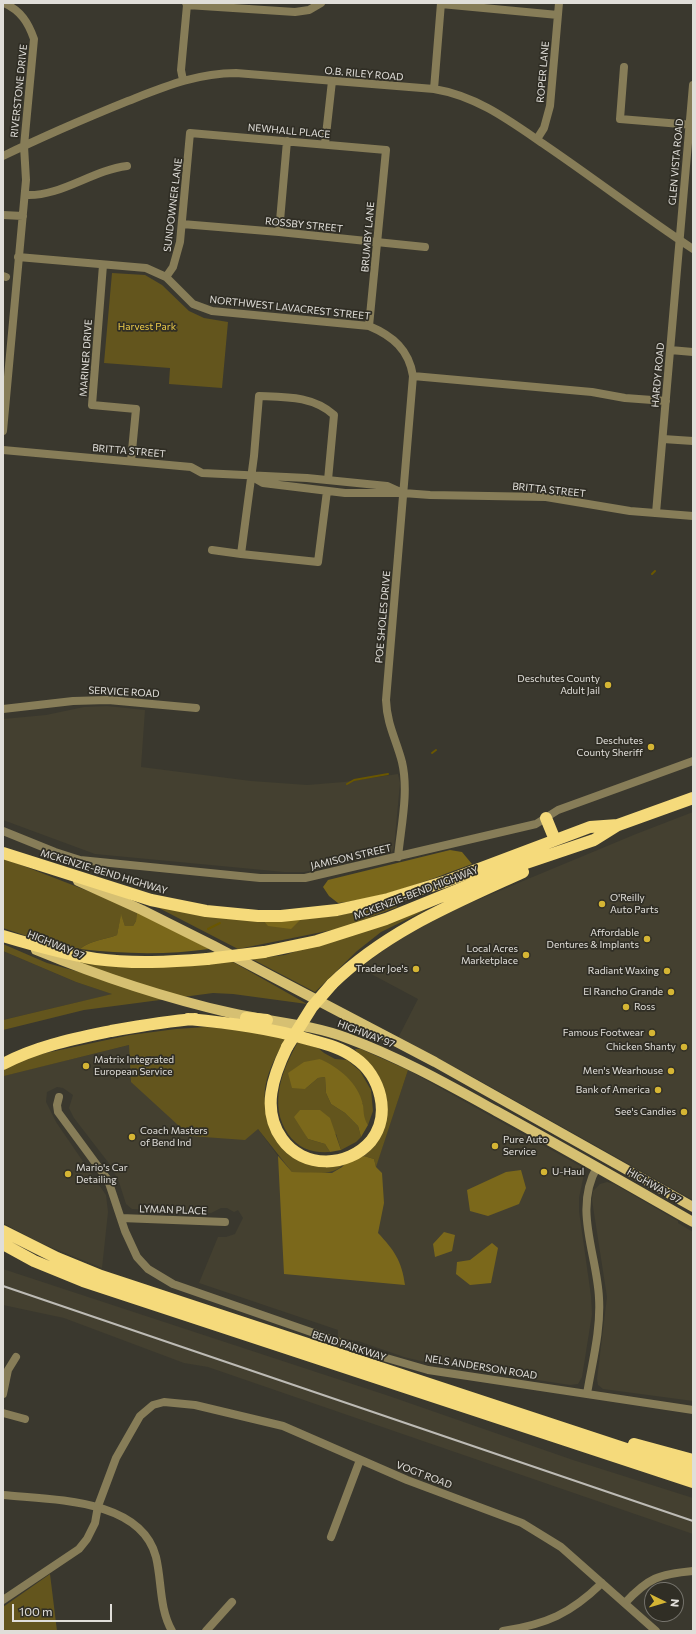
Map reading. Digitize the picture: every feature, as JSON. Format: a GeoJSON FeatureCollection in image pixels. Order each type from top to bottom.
{"type":"FeatureCollection","features":[{"type":"Feature","properties":{"kind":"highway","name":"MCKENZIE-BEND HIGHWAY"},"geometry":{"type":"LineString","coordinates":[[3,852],[139,897],[177,906],[206,911],[258,916],[295,915],[337,910],[403,895],[444,882],[590,827],[618,824],[693,798]]}},
{"type":"Feature","properties":{"kind":"highway"},"geometry":{"type":"LineString","coordinates":[[546,818],[555,840]]}},
{"type":"Feature","properties":{"kind":"highway","name":"MCKENZIE-BEND HIGHWAY"},"geometry":{"type":"LineString","coordinates":[[3,936],[45,948],[95,959],[154,962],[207,959],[264,952],[317,941],[372,924],[514,867],[594,840],[618,824]]}},
{"type":"Feature","properties":{"kind":"highway"},"geometry":{"type":"LineString","coordinates":[[188,1019],[245,1024],[285,1032],[334,1046],[355,1058],[370,1071],[379,1090],[381,1101],[381,1113],[376,1134],[360,1151],[342,1159],[330,1162],[317,1161],[299,1155],[282,1140],[272,1119],[271,1093],[278,1066],[287,1047],[312,1007],[332,984],[370,951],[413,924],[594,840]]}},
{"type":"Feature","properties":{"kind":"highway"},"geometry":{"type":"LineString","coordinates":[[3,1064],[36,1048],[80,1037],[140,1026],[188,1019],[236,1018],[267,1020]]}},
{"type":"Feature","properties":{"kind":"highway","name":"BEND PARKWAY"},"geometry":{"type":"LineString","coordinates":[[3,1232],[57,1258],[101,1276],[693,1471]]}},
{"type":"Feature","properties":{"kind":"highway"},"geometry":{"type":"LineString","coordinates":[[3,1244],[34,1261],[83,1281],[693,1482]]}},
{"type":"Feature","properties":{"kind":"highway"},"geometry":{"type":"LineString","coordinates":[[554,1426],[593,1433],[693,1460]]}},
{"type":"Feature","properties":{"kind":"main road","name":"HIGHWAY 97"},"geometry":{"type":"LineString","coordinates":[[54,870],[142,910],[214,946],[435,1062],[693,1207]]}},
{"type":"Feature","properties":{"kind":"main road","name":"HIGHWAY 97"},"geometry":{"type":"LineString","coordinates":[[3,936],[76,967],[164,996],[232,1013],[290,1023],[331,1033],[385,1053],[423,1071],[504,1115],[693,1222]]}},
{"type":"Feature","properties":{"kind":"main road"},"geometry":{"type":"LineString","coordinates":[[504,1115],[542,1130],[594,1159],[603,1157]]}},
{"type":"Feature","properties":{"kind":"street","name":"RIVERSTONE DRIVE"},"geometry":{"type":"LineString","coordinates":[[3,432],[18,257],[25,195],[26,167],[24,146],[34,39],[28,23],[14,8],[4,3]]}},
{"type":"Feature","properties":{"kind":"street"},"geometry":{"type":"LineString","coordinates":[[183,80],[182,70],[186,4],[295,12],[309,10],[321,3]]}},
{"type":"Feature","properties":{"kind":"street","name":"ROPER LANE"},"geometry":{"type":"LineString","coordinates":[[537,139],[544,128],[550,106],[559,3]]}},
{"type":"Feature","properties":{"kind":"street"},"geometry":{"type":"LineString","coordinates":[[434,89],[441,4],[558,15]]}},
{"type":"Feature","properties":{"kind":"street"},"geometry":{"type":"LineString","coordinates":[[624,67],[620,119],[691,125]]}},
{"type":"Feature","properties":{"kind":"street","name":"O.B. RILEY ROAD"},"geometry":{"type":"LineString","coordinates":[[3,156],[81,120],[183,80],[210,74],[236,73],[434,89],[447,91],[480,103],[537,139],[693,248]]}},
{"type":"Feature","properties":{"kind":"street"},"geometry":{"type":"LineString","coordinates":[[325,144],[332,81]]}},
{"type":"Feature","properties":{"kind":"street","name":"GLEN VISTA ROAD"},"geometry":{"type":"LineString","coordinates":[[680,240],[691,125],[693,85]]}},
{"type":"Feature","properties":{"kind":"street","name":"NEWHALL PLACE"},"geometry":{"type":"LineString","coordinates":[[190,133],[386,150]]}},
{"type":"Feature","properties":{"kind":"street","name":"SUNDOWNER LANE"},"geometry":{"type":"LineString","coordinates":[[166,277],[177,256],[182,224],[190,133]]}},
{"type":"Feature","properties":{"kind":"street"},"geometry":{"type":"LineString","coordinates":[[278,232],[287,141]]}},
{"type":"Feature","properties":{"kind":"street","name":"BRUMBY LANE"},"geometry":{"type":"LineString","coordinates":[[369,326],[386,150]]}},
{"type":"Feature","properties":{"kind":"street"},"geometry":{"type":"LineString","coordinates":[[25,195],[47,194],[112,168],[127,166]]}},
{"type":"Feature","properties":{"kind":"street"},"geometry":{"type":"LineString","coordinates":[[3,215],[23,216]]}},
{"type":"Feature","properties":{"kind":"street","name":"ROSSBY STREET"},"geometry":{"type":"LineString","coordinates":[[182,224],[425,247]]}},
{"type":"Feature","properties":{"kind":"street","name":"HARDY ROAD"},"geometry":{"type":"LineString","coordinates":[[656,513],[680,240]]}},
{"type":"Feature","properties":{"kind":"street","name":"NORTHWEST LAVACREST STREET"},"geometry":{"type":"LineString","coordinates":[[18,257],[146,268],[166,277],[193,304],[212,311],[369,326],[388,335],[402,348],[411,365],[412,376]]}},
{"type":"Feature","properties":{"kind":"street","name":"MARINER DRIVE"},"geometry":{"type":"LineString","coordinates":[[103,265],[92,405],[136,409],[131,461]]}},
{"type":"Feature","properties":{"kind":"street"},"geometry":{"type":"LineString","coordinates":[[670,350],[693,352]]}},
{"type":"Feature","properties":{"kind":"street"},"geometry":{"type":"LineString","coordinates":[[412,376],[592,392],[625,398],[666,401]]}},
{"type":"Feature","properties":{"kind":"street","name":"POE SHOLES DRIVE"},"geometry":{"type":"LineString","coordinates":[[398,857],[404,778],[402,762],[389,725],[386,700],[412,376]]}},
{"type":"Feature","properties":{"kind":"street"},"geometry":{"type":"LineString","coordinates":[[241,554],[260,396],[302,399],[318,403],[334,415],[328,480]]}},
{"type":"Feature","properties":{"kind":"street"},"geometry":{"type":"LineString","coordinates":[[663,439],[693,441]]}},
{"type":"Feature","properties":{"kind":"street","name":"BRITTA STREET"},"geometry":{"type":"LineString","coordinates":[[3,450],[190,466],[202,473],[328,480],[387,486],[403,493]]}},
{"type":"Feature","properties":{"kind":"street","name":"BRITTA STREET"},"geometry":{"type":"LineString","coordinates":[[251,476],[262,483],[345,493],[546,497],[630,511],[693,516]]}},
{"type":"Feature","properties":{"kind":"street"},"geometry":{"type":"LineString","coordinates":[[212,550],[318,562],[327,491]]}},
{"type":"Feature","properties":{"kind":"street","name":"SERVICE ROAD"},"geometry":{"type":"LineString","coordinates":[[3,709],[73,701],[108,700],[196,708]]}},
{"type":"Feature","properties":{"kind":"street","name":"JAMISON STREET"},"geometry":{"type":"LineString","coordinates":[[3,831],[55,852],[80,860],[260,878],[305,878],[536,824],[558,810],[693,761]]}},
{"type":"Feature","properties":{"kind":"street","name":"NELS ANDERSON ROAD"},"geometry":{"type":"LineString","coordinates":[[59,1098],[57,1105],[58,1112],[108,1180],[131,1246],[137,1257],[148,1269],[173,1284],[383,1357],[428,1370],[693,1410]]}},
{"type":"Feature","properties":{"kind":"street"},"geometry":{"type":"LineString","coordinates":[[587,1394],[599,1319],[600,1297],[588,1229],[586,1202],[589,1186],[597,1167]]}},
{"type":"Feature","properties":{"kind":"street","name":"LYMAN PLACE"},"geometry":{"type":"LineString","coordinates":[[121,1218],[225,1222]]}},
{"type":"Feature","properties":{"kind":"street"},"geometry":{"type":"LineString","coordinates":[[3,1394],[8,1370],[16,1357]]}},
{"type":"Feature","properties":{"kind":"street","name":"VOGT ROAD"},"geometry":{"type":"LineString","coordinates":[[98,1506],[106,1482],[130,1432],[143,1412],[153,1405],[164,1402],[195,1405],[263,1420],[283,1426],[407,1480],[522,1523],[561,1547],[656,1631]]}},
{"type":"Feature","properties":{"kind":"street"},"geometry":{"type":"LineString","coordinates":[[3,1413],[25,1419]]}},
{"type":"Feature","properties":{"kind":"street"},"geometry":{"type":"LineString","coordinates":[[332,1537],[360,1460]]}},
{"type":"Feature","properties":{"kind":"street"},"geometry":{"type":"LineString","coordinates":[[3,1495],[98,1506],[130,1521],[142,1531],[151,1543],[158,1565],[165,1616],[172,1631]]}},
{"type":"Feature","properties":{"kind":"street"},"geometry":{"type":"LineString","coordinates":[[3,1600],[79,1548],[87,1539],[95,1523],[98,1506]]}},
{"type":"Feature","properties":{"kind":"street"},"geometry":{"type":"LineString","coordinates":[[624,1603],[637,1590],[660,1576],[693,1571]]}},
{"type":"Feature","properties":{"kind":"street"},"geometry":{"type":"LineString","coordinates":[[503,1631],[523,1628],[555,1618],[586,1598],[602,1583]]}},
{"type":"Feature","properties":{"kind":"street"},"geometry":{"type":"LineString","coordinates":[[206,1631],[232,1602]]}},
{"type":"Feature","properties":{"kind":"shaded area"},"geometry":{"type":"Polygon","coordinates":[[[107,706],[145,710],[141,767],[251,781],[307,785],[344,782],[398,774],[400,783],[394,848],[392,852],[304,872],[284,872],[95,854],[3,820],[3,719],[46,715],[84,707],[107,706]]]}},
{"type":"Feature","properties":{"kind":"shaded area"},"geometry":{"type":"Polygon","coordinates":[[[693,812],[693,1200],[466,1073],[398,1038],[418,999],[360,968],[415,926],[636,834],[693,812]]]}},
{"type":"Feature","properties":{"kind":"shaded area"},"geometry":{"type":"Polygon","coordinates":[[[450,850],[462,852],[472,864],[406,888],[355,901],[338,903],[329,896],[323,887],[328,880],[450,850]]]}},
{"type":"Feature","properties":{"kind":"shaded area"},"geometry":{"type":"Polygon","coordinates":[[[137,910],[209,949],[144,953],[80,949],[93,942],[117,935],[121,914],[125,926],[133,926],[136,921],[137,910]]]}},
{"type":"Feature","properties":{"kind":"shaded area"},"geometry":{"type":"Polygon","coordinates":[[[301,919],[291,929],[268,926],[263,920],[301,919]]]}},
{"type":"Feature","properties":{"kind":"shaded area"},"geometry":{"type":"Polygon","coordinates":[[[3,951],[76,982],[113,994],[3,1020],[3,951]]]}},
{"type":"Feature","properties":{"kind":"shaded area"},"geometry":{"type":"Polygon","coordinates":[[[129,1045],[190,1136],[258,1129],[278,1156],[373,1174],[408,1070],[582,1167],[584,1174],[579,1198],[579,1211],[591,1296],[592,1314],[582,1377],[578,1384],[570,1385],[433,1364],[404,1357],[358,1341],[338,1338],[338,1330],[199,1283],[218,1237],[226,1237],[235,1234],[243,1218],[238,1210],[234,1212],[227,1208],[221,1208],[211,1213],[201,1212],[200,1209],[192,1208],[192,1212],[132,1209],[126,1204],[119,1182],[111,1166],[74,1118],[69,1108],[73,1095],[63,1088],[57,1087],[47,1092],[46,1102],[56,1122],[106,1195],[108,1212],[102,1268],[38,1242],[3,1223],[3,1076],[129,1045]]]}},
{"type":"Feature","properties":{"kind":"shaded area"},"geometry":{"type":"Polygon","coordinates":[[[320,1059],[341,1071],[357,1089],[363,1105],[364,1117],[368,1125],[361,1137],[358,1126],[345,1113],[331,1104],[326,1093],[325,1077],[318,1078],[305,1089],[292,1088],[288,1073],[304,1062],[320,1059]]]}},
{"type":"Feature","properties":{"kind":"shaded area"},"geometry":{"type":"Polygon","coordinates":[[[300,1110],[320,1110],[330,1118],[341,1150],[330,1152],[325,1144],[308,1139],[294,1117],[300,1110]]]}},
{"type":"Feature","properties":{"kind":"shaded area"},"geometry":{"type":"Polygon","coordinates":[[[278,1156],[292,1172],[332,1173],[342,1167],[346,1162],[364,1156],[374,1159],[376,1167],[382,1173],[384,1203],[378,1233],[389,1245],[396,1256],[402,1269],[405,1285],[284,1274],[278,1156]]]}},
{"type":"Feature","properties":{"kind":"shaded area"},"geometry":{"type":"Polygon","coordinates":[[[521,1170],[526,1188],[519,1204],[488,1216],[470,1211],[467,1190],[506,1172],[521,1170]]]}},
{"type":"Feature","properties":{"kind":"shaded area"},"geometry":{"type":"Polygon","coordinates":[[[607,1182],[614,1184],[678,1221],[678,1223],[693,1232],[693,1401],[603,1389],[598,1385],[597,1379],[607,1297],[592,1200],[593,1191],[600,1184],[607,1182]]]}},
{"type":"Feature","properties":{"kind":"shaded area"},"geometry":{"type":"Polygon","coordinates":[[[444,1232],[455,1235],[452,1251],[435,1257],[433,1244],[444,1232]]]}},
{"type":"Feature","properties":{"kind":"shaded area"},"geometry":{"type":"Polygon","coordinates":[[[492,1243],[498,1248],[491,1283],[470,1285],[456,1274],[457,1262],[470,1260],[492,1243]]]}},
{"type":"Feature","properties":{"kind":"shaded area"},"geometry":{"type":"Polygon","coordinates":[[[3,1269],[389,1396],[573,1460],[693,1498],[693,1534],[208,1367],[184,1363],[64,1318],[3,1305],[3,1269]]]}},
{"type":"Feature","properties":{"kind":"green space","name":"Harvest Park"},"geometry":{"type":"Polygon","coordinates":[[[112,273],[145,275],[162,285],[189,311],[204,318],[228,322],[222,388],[169,384],[170,368],[104,363],[112,273]]]}},
{"type":"Feature","properties":{"kind":"green space"},"geometry":{"type":"Polygon","coordinates":[[[3,858],[137,910],[136,921],[133,926],[125,926],[121,915],[117,935],[93,942],[80,949],[47,943],[3,928],[3,858]]]}},
{"type":"Feature","properties":{"kind":"green space"},"geometry":{"type":"Polygon","coordinates":[[[395,903],[397,907],[342,928],[238,949],[155,906],[301,919],[337,916],[395,903]]]}},
{"type":"Feature","properties":{"kind":"green space"},"geometry":{"type":"Polygon","coordinates":[[[426,910],[381,932],[357,951],[315,992],[252,959],[285,955],[328,940],[426,910]]]}},
{"type":"Feature","properties":{"kind":"green space"},"geometry":{"type":"Polygon","coordinates":[[[3,944],[47,963],[83,973],[45,955],[82,960],[226,958],[307,1004],[233,994],[213,993],[84,1010],[3,1030],[3,1020],[112,994],[76,982],[3,951],[3,944]]]}},
{"type":"Feature","properties":{"kind":"green space"},"geometry":{"type":"Polygon","coordinates":[[[206,1027],[241,1030],[286,1038],[267,1079],[265,1097],[268,1111],[291,1156],[346,1162],[341,1167],[321,1173],[292,1172],[258,1129],[245,1140],[190,1136],[131,1082],[129,1045],[4,1076],[3,1068],[27,1057],[130,1035],[206,1027]]]}},
{"type":"Feature","properties":{"kind":"green space"},"geometry":{"type":"Polygon","coordinates":[[[298,1042],[318,1048],[335,1059],[347,1060],[360,1071],[371,1090],[373,1111],[368,1125],[363,1118],[363,1104],[320,1059],[305,1089],[318,1078],[325,1077],[326,1093],[331,1104],[345,1113],[358,1126],[361,1137],[356,1142],[341,1150],[336,1134],[303,1129],[308,1139],[325,1144],[330,1152],[317,1152],[301,1147],[288,1134],[282,1123],[278,1100],[280,1088],[287,1064],[298,1042]]]}},
{"type":"Feature","properties":{"kind":"green space"},"geometry":{"type":"Polygon","coordinates":[[[355,1049],[361,1049],[408,1070],[376,1167],[374,1159],[364,1156],[379,1137],[383,1126],[386,1114],[384,1090],[374,1069],[359,1055],[355,1049]]]}},
{"type":"Feature","properties":{"kind":"green space"},"geometry":{"type":"Polygon","coordinates":[[[50,1574],[57,1631],[3,1631],[3,1607],[50,1574]]]}},
{"type":"Feature","properties":{"kind":"waterway"},"geometry":{"type":"LineString","coordinates":[[652,574],[655,571]]}},
{"type":"Feature","properties":{"kind":"waterway"},"geometry":{"type":"LineString","coordinates":[[432,753],[436,750]]}},
{"type":"Feature","properties":{"kind":"waterway"},"geometry":{"type":"LineString","coordinates":[[347,784],[354,780],[388,774]]}},
{"type":"Feature","properties":{"kind":"waterway"},"geometry":{"type":"LineString","coordinates":[[208,929],[220,923]]}},
{"type":"Feature","properties":{"kind":"railway"},"geometry":{"type":"LineString","coordinates":[[3,1286],[693,1521]]}},
{"type":"Feature","properties":{"kind":"place","name":"Deschutes County Adult Jail"},"geometry":{"type":"Point","coordinates":[608,685]}},
{"type":"Feature","properties":{"kind":"place","name":"Deschutes County Sheriff"},"geometry":{"type":"Point","coordinates":[651,747]}},
{"type":"Feature","properties":{"kind":"place","name":"O'Reilly Auto Parts"},"geometry":{"type":"Point","coordinates":[602,904]}},
{"type":"Feature","properties":{"kind":"place","name":"Affordable Dentures & Implants"},"geometry":{"type":"Point","coordinates":[647,939]}},
{"type":"Feature","properties":{"kind":"place","name":"Local Acres Marketplace"},"geometry":{"type":"Point","coordinates":[526,955]}},
{"type":"Feature","properties":{"kind":"place","name":"Trader Joe's"},"geometry":{"type":"Point","coordinates":[416,969]}},
{"type":"Feature","properties":{"kind":"place","name":"Radiant Waxing"},"geometry":{"type":"Point","coordinates":[667,971]}},
{"type":"Feature","properties":{"kind":"place","name":"El Rancho Grande"},"geometry":{"type":"Point","coordinates":[671,992]}},
{"type":"Feature","properties":{"kind":"place","name":"Ross"},"geometry":{"type":"Point","coordinates":[626,1007]}},
{"type":"Feature","properties":{"kind":"place","name":"Famous Footwear"},"geometry":{"type":"Point","coordinates":[652,1033]}},
{"type":"Feature","properties":{"kind":"place","name":"Chicken Shanty"},"geometry":{"type":"Point","coordinates":[684,1047]}},
{"type":"Feature","properties":{"kind":"place","name":"Matrix Integrated European Service"},"geometry":{"type":"Point","coordinates":[86,1066]}},
{"type":"Feature","properties":{"kind":"place","name":"Men's Wearhouse"},"geometry":{"type":"Point","coordinates":[671,1071]}},
{"type":"Feature","properties":{"kind":"place","name":"Bank of America"},"geometry":{"type":"Point","coordinates":[658,1090]}},
{"type":"Feature","properties":{"kind":"place","name":"See's Candies"},"geometry":{"type":"Point","coordinates":[684,1112]}},
{"type":"Feature","properties":{"kind":"place","name":"Coach Masters of Bend Ind"},"geometry":{"type":"Point","coordinates":[132,1137]}},
{"type":"Feature","properties":{"kind":"place","name":"Pure Auto Service"},"geometry":{"type":"Point","coordinates":[495,1146]}},
{"type":"Feature","properties":{"kind":"place","name":"U-Haul"},"geometry":{"type":"Point","coordinates":[544,1172]}},
{"type":"Feature","properties":{"kind":"place","name":"Mario's Car Detailing"},"geometry":{"type":"Point","coordinates":[68,1174]}}]}
